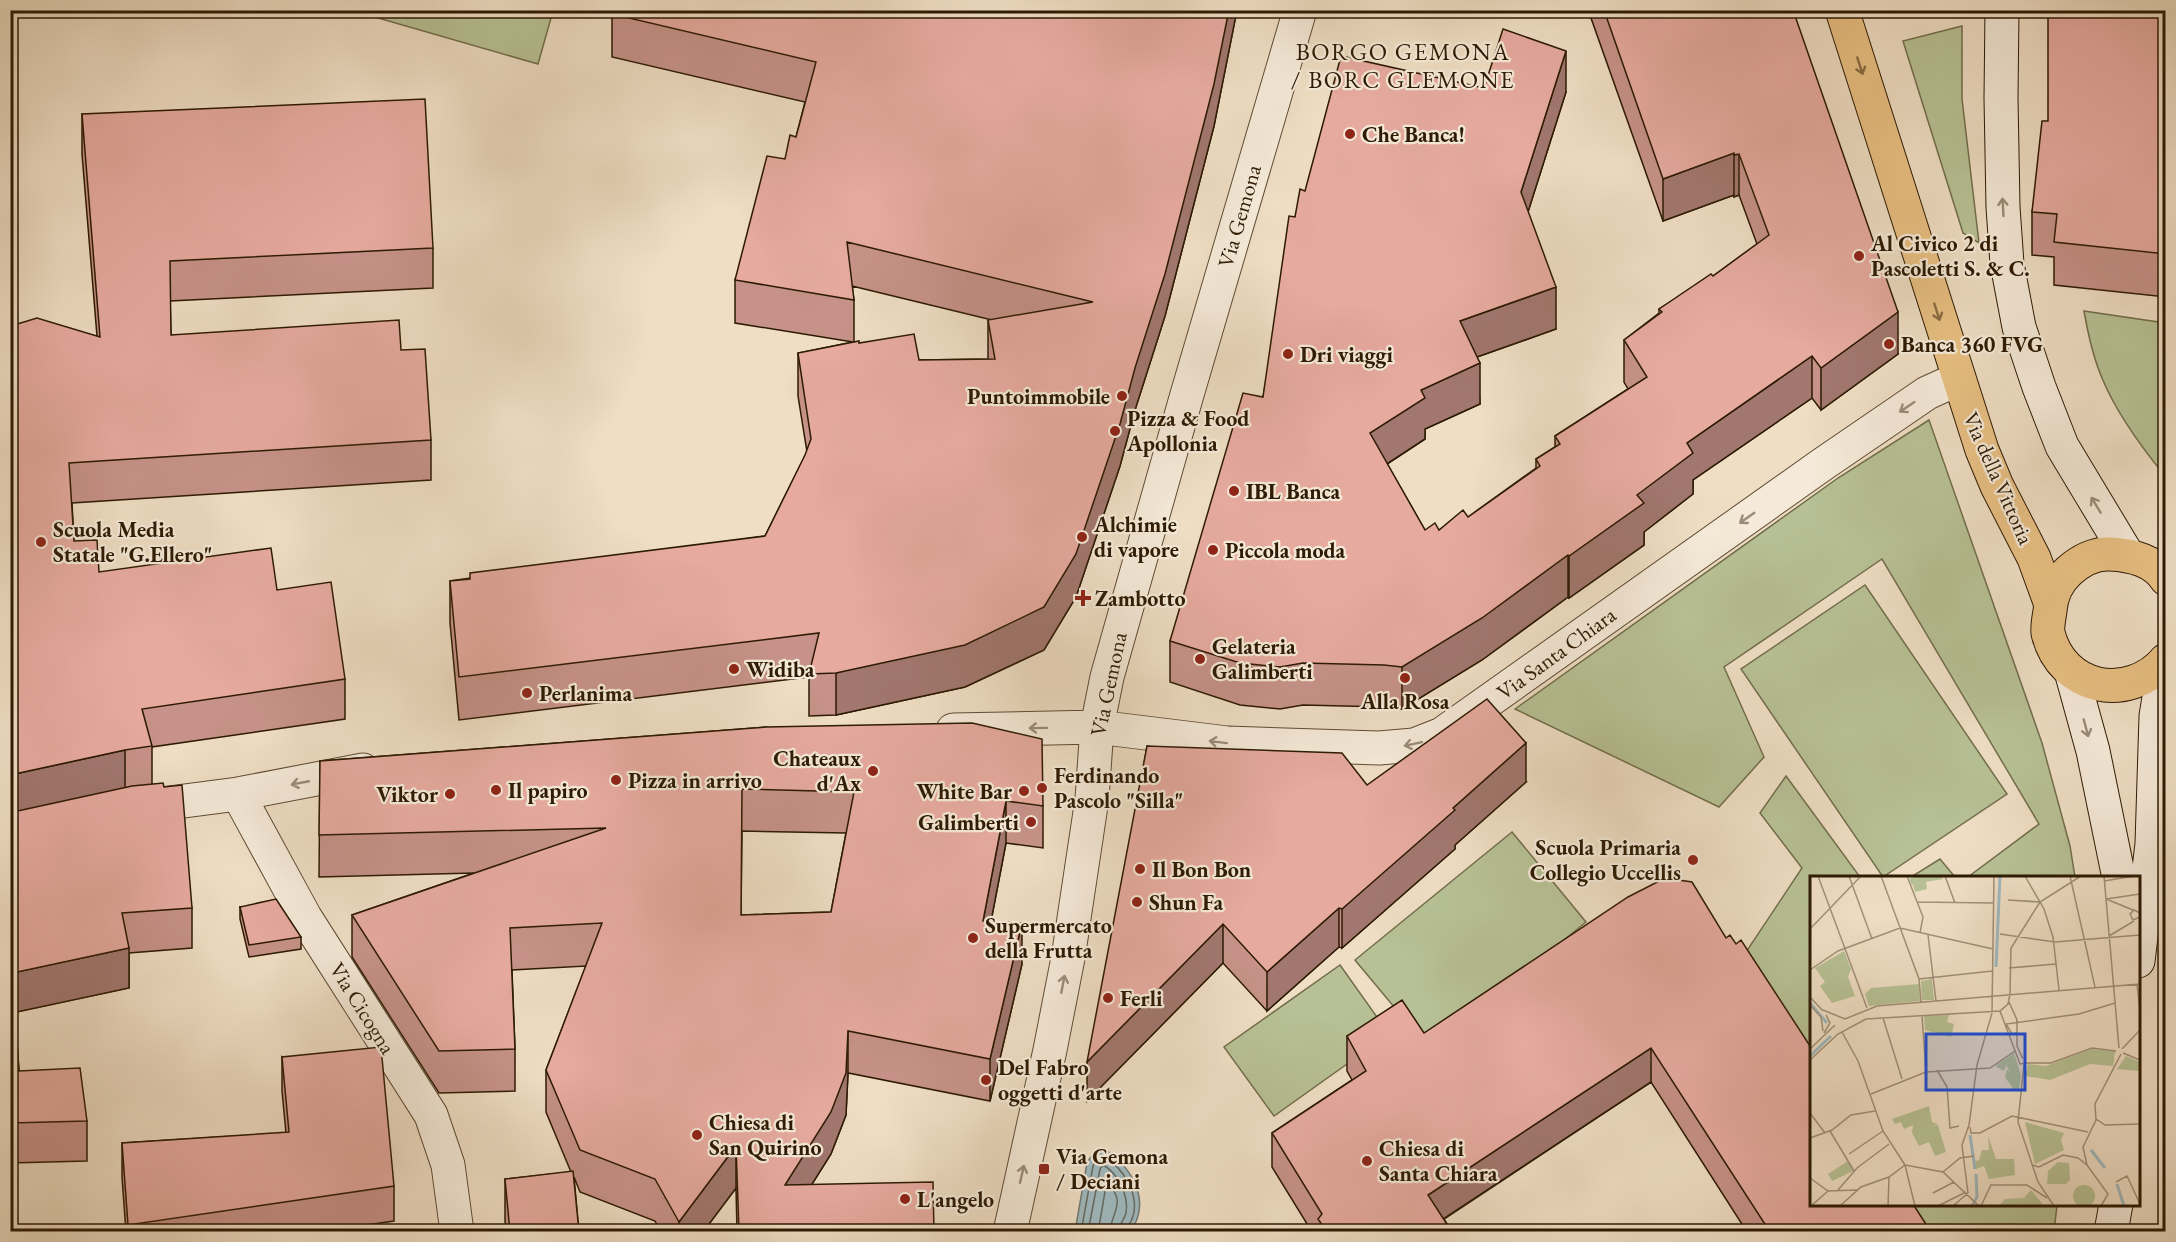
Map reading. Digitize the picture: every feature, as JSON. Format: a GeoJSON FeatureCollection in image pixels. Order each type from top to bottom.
{"type":"FeatureCollection","features":[{"type":"Feature","properties":{"kind":"main road","name":"Via della Vittoria"},"geometry":{"type":"LineString","coordinates":[[1842,10],[1982,450],[1997,486],[2034,558],[2050,602]]}},
{"type":"Feature","properties":{"kind":"main road"},"geometry":{"type":"LineString","coordinates":[[2165,661],[2150,676],[2122,686],[2111,687],[2090,682],[2071,671],[2056,655],[2048,631],[2050,602],[2060,579],[2081,561],[2106,554],[2127,554],[2151,565],[2166,579]]}},
{"type":"Feature","properties":{"kind":"street","name":"Via Gemona"},"geometry":{"type":"LineString","coordinates":[[1010,1232],[1068,958],[1092,799],[1096,727],[1121,623],[1300,10]]}},
{"type":"Feature","properties":{"kind":"street"},"geometry":{"type":"LineString","coordinates":[[2002,10],[2003,207],[2007,264],[2019,327],[2038,387],[2062,446],[2127,554]]}},
{"type":"Feature","properties":{"kind":"street","name":"Via Santa Chiara"},"geometry":{"type":"LineString","coordinates":[[927,731],[1096,727],[1227,743],[1378,748],[1414,745],[1442,734],[1861,438],[1927,393],[1958,379]]}},
{"type":"Feature","properties":{"kind":"street"},"geometry":{"type":"LineString","coordinates":[[2140,952],[2152,844],[2156,716],[2165,661]]}},
{"type":"Feature","properties":{"kind":"street"},"geometry":{"type":"LineString","coordinates":[[2071,671],[2093,751],[2118,876]]}},
{"type":"Feature","properties":{"kind":"street"},"geometry":{"type":"LineString","coordinates":[[108,813],[129,808],[238,794],[363,770],[397,767]]}},
{"type":"Feature","properties":{"kind":"street","name":"Via Cicogna"},"geometry":{"type":"LineString","coordinates":[[238,794],[305,917],[432,1115],[448,1166],[457,1232]]}},
{"type":"Feature","properties":{"kind":"street"},"geometry":{"type":"LineString","coordinates":[[2111,1232],[2116,1206]]}},
{"type":"Feature","properties":{"kind":"green space"},"geometry":{"type":"Polygon","coordinates":[[[354,11],[553,11],[538,64],[354,11]]]}},
{"type":"Feature","properties":{"kind":"green space"},"geometry":{"type":"Polygon","coordinates":[[[1962,26],[1962,99],[1979,243],[1963,233],[1903,41],[1962,26]]]}},
{"type":"Feature","properties":{"kind":"green space"},"geometry":{"type":"Polygon","coordinates":[[[2084,311],[2165,323],[2165,476],[2114,403],[2093,354],[2084,311]]]}},
{"type":"Feature","properties":{"kind":"green space"},"geometry":{"type":"Polygon","coordinates":[[[1929,420],[2042,743],[2070,846],[2075,876],[1969,876],[2039,824],[1882,559],[1724,667],[1764,757],[1719,807],[1515,709],[1838,478],[1929,420]]]}},
{"type":"Feature","properties":{"kind":"green space"},"geometry":{"type":"Polygon","coordinates":[[[1865,585],[2007,794],[1882,876],[1741,669],[1865,585]]]}},
{"type":"Feature","properties":{"kind":"green space"},"geometry":{"type":"Polygon","coordinates":[[[1786,776],[1859,876],[1810,876],[1810,1052],[1746,952],[1802,868],[1760,813],[1786,776]]]}},
{"type":"Feature","properties":{"kind":"green space"},"geometry":{"type":"Polygon","coordinates":[[[1512,832],[1586,922],[1430,1050],[1355,960],[1512,832]]]}},
{"type":"Feature","properties":{"kind":"green space"},"geometry":{"type":"Polygon","coordinates":[[[1940,859],[1954,876],[1913,876],[1940,859]]]}},
{"type":"Feature","properties":{"kind":"green space"},"geometry":{"type":"Polygon","coordinates":[[[1340,965],[1389,1034],[1274,1116],[1224,1047],[1340,965]]]}},
{"type":"Feature","properties":{"kind":"green space"},"geometry":{"type":"Polygon","coordinates":[[[1909,1206],[2057,1206],[2054,1232],[1925,1231],[1909,1206]]]}},
{"type":"Feature","properties":{"kind":"water"},"geometry":{"type":"Polygon","coordinates":[[[1106,1150],[1124,1166],[1136,1186],[1139,1197],[1137,1220],[1131,1231],[1075,1231],[1087,1163],[1094,1152],[1106,1150]]]}},
{"type":"Feature","properties":{"kind":"building"},"geometry":{"type":"Polygon","coordinates":[[[613,10],[1229,10],[1214,84],[1165,274],[1120,424],[1076,554],[1044,607],[965,645],[836,673],[809,674],[819,633],[459,677],[450,581],[470,579],[470,573],[765,536],[811,439],[798,353],[859,341],[859,343],[914,334],[919,360],[995,359],[988,320],[1093,302],[847,242],[854,300],[735,280],[767,156],[785,159],[790,135],[796,137],[816,62],[612,14],[613,10]]]}},
{"type":"Feature","properties":{"kind":"building"},"geometry":{"type":"Polygon","coordinates":[[[1604,10],[1793,10],[1898,312],[1821,368],[1812,356],[1687,443],[1693,453],[1637,495],[1644,503],[1482,618],[1402,667],[1303,663],[1280,667],[1240,663],[1170,641],[1243,393],[1263,397],[1289,216],[1295,217],[1300,189],[1305,191],[1341,56],[1484,88],[1503,29],[1566,51],[1521,192],[1556,287],[1460,321],[1480,363],[1421,390],[1425,398],[1370,433],[1425,530],[1435,523],[1439,530],[1463,510],[1468,517],[1540,466],[1536,459],[1560,444],[1555,436],[1647,377],[1624,340],[1662,312],[1659,309],[1711,274],[1713,276],[1769,235],[1739,154],[1734,155],[1734,153],[1663,179],[1604,10]]]}},
{"type":"Feature","properties":{"kind":"building"},"geometry":{"type":"Polygon","coordinates":[[[2048,10],[2166,10],[2166,254],[2054,242],[2057,214],[2032,212],[2042,121],[2048,121],[2048,10]]]}},
{"type":"Feature","properties":{"kind":"building"},"geometry":{"type":"Polygon","coordinates":[[[425,99],[433,248],[170,261],[171,335],[399,320],[401,350],[425,349],[431,440],[69,463],[74,541],[97,540],[99,572],[271,548],[277,590],[331,582],[345,679],[142,709],[152,746],[10,775],[10,327],[37,318],[100,337],[82,114],[425,99]]]}},
{"type":"Feature","properties":{"kind":"building"},"geometry":{"type":"Polygon","coordinates":[[[1487,699],[1526,743],[1453,808],[1455,810],[1267,972],[1223,924],[1087,1062],[1147,746],[1342,753],[1367,785],[1487,699]]]}},
{"type":"Feature","properties":{"kind":"building"},"geometry":{"type":"Polygon","coordinates":[[[972,723],[1042,739],[1043,806],[1006,801],[983,921],[1022,923],[990,1059],[848,1031],[846,1073],[831,1112],[785,1185],[933,1182],[934,1232],[739,1232],[736,1146],[679,1222],[655,1179],[580,1150],[546,1070],[602,923],[510,928],[515,1049],[439,1051],[352,915],[606,828],[319,835],[320,761],[766,727],[972,723]],[[742,789],[741,915],[831,912],[854,792],[742,789]]]}},
{"type":"Feature","properties":{"kind":"building"},"geometry":{"type":"Polygon","coordinates":[[[163,783],[164,787],[182,785],[192,908],[122,913],[129,948],[12,973],[19,1071],[80,1068],[87,1121],[10,1123],[10,812],[132,786],[163,783]]]}},
{"type":"Feature","properties":{"kind":"building"},"geometry":{"type":"Polygon","coordinates":[[[1665,878],[1692,882],[1726,938],[1730,935],[1736,944],[1741,940],[1810,1046],[1810,1206],[1914,1206],[1931,1232],[1770,1232],[1651,1048],[1428,1195],[1452,1232],[1327,1232],[1318,1219],[1322,1214],[1272,1133],[1366,1071],[1347,1036],[1402,1000],[1424,1033],[1628,897],[1665,878]]]}},
{"type":"Feature","properties":{"kind":"building"},"geometry":{"type":"Polygon","coordinates":[[[276,899],[301,937],[249,945],[240,907],[276,899]]]}},
{"type":"Feature","properties":{"kind":"building"},"geometry":{"type":"Polygon","coordinates":[[[381,1047],[394,1186],[128,1225],[122,1143],[289,1132],[282,1057],[381,1047]]]}},
{"type":"Feature","properties":{"kind":"building"},"geometry":{"type":"Polygon","coordinates":[[[573,1171],[579,1232],[510,1232],[505,1179],[573,1171]]]}},
{"type":"Feature","properties":{"kind":"place","name":"Che Banca!"},"geometry":{"type":"Point","coordinates":[1350,134]}},
{"type":"Feature","properties":{"kind":"place","name":"Al Civico 2 di Pascoletti S. & C."},"geometry":{"type":"Point","coordinates":[1859,256]}},
{"type":"Feature","properties":{"kind":"place","name":"Banca 360 FVG"},"geometry":{"type":"Point","coordinates":[1889,344]}},
{"type":"Feature","properties":{"kind":"place","name":"Dri viaggi"},"geometry":{"type":"Point","coordinates":[1288,354]}},
{"type":"Feature","properties":{"kind":"place","name":"Puntoimmobile"},"geometry":{"type":"Point","coordinates":[1122,396]}},
{"type":"Feature","properties":{"kind":"place","name":"Pizza & Food Apollonia"},"geometry":{"type":"Point","coordinates":[1115,431]}},
{"type":"Feature","properties":{"kind":"place","name":"IBL Banca"},"geometry":{"type":"Point","coordinates":[1234,491]}},
{"type":"Feature","properties":{"kind":"place","name":"Alchimie di vapore"},"geometry":{"type":"Point","coordinates":[1082,537]}},
{"type":"Feature","properties":{"kind":"place","name":"Scuola Media Statale \"G.Ellero\""},"geometry":{"type":"Point","coordinates":[41,542]}},
{"type":"Feature","properties":{"kind":"place","name":"Piccola moda"},"geometry":{"type":"Point","coordinates":[1213,550]}},
{"type":"Feature","properties":{"kind":"place","name":"Zambotto"},"geometry":{"type":"Point","coordinates":[1083,598]}},
{"type":"Feature","properties":{"kind":"place","name":"Gelateria Galimberti"},"geometry":{"type":"Point","coordinates":[1200,659]}},
{"type":"Feature","properties":{"kind":"place","name":"Widiba"},"geometry":{"type":"Point","coordinates":[734,669]}},
{"type":"Feature","properties":{"kind":"place","name":"Alla Rosa"},"geometry":{"type":"Point","coordinates":[1405,678]}},
{"type":"Feature","properties":{"kind":"place","name":"Perlanima"},"geometry":{"type":"Point","coordinates":[527,693]}},
{"type":"Feature","properties":{"kind":"place","name":"Chateaux d'Ax"},"geometry":{"type":"Point","coordinates":[873,771]}},
{"type":"Feature","properties":{"kind":"place","name":"Pizza in arrivo"},"geometry":{"type":"Point","coordinates":[616,780]}},
{"type":"Feature","properties":{"kind":"place","name":"Ferdinando Pascolo \"Silla\""},"geometry":{"type":"Point","coordinates":[1042,788]}},
{"type":"Feature","properties":{"kind":"place","name":"Il papiro"},"geometry":{"type":"Point","coordinates":[496,790]}},
{"type":"Feature","properties":{"kind":"place","name":"White Bar"},"geometry":{"type":"Point","coordinates":[1024,791]}},
{"type":"Feature","properties":{"kind":"place","name":"Viktor"},"geometry":{"type":"Point","coordinates":[450,794]}},
{"type":"Feature","properties":{"kind":"place","name":"Galimberti"},"geometry":{"type":"Point","coordinates":[1031,822]}},
{"type":"Feature","properties":{"kind":"place","name":"Scuola Primaria Collegio Uccellis"},"geometry":{"type":"Point","coordinates":[1693,860]}},
{"type":"Feature","properties":{"kind":"place","name":"Il Bon Bon"},"geometry":{"type":"Point","coordinates":[1140,869]}},
{"type":"Feature","properties":{"kind":"place","name":"Shun Fa"},"geometry":{"type":"Point","coordinates":[1137,902]}},
{"type":"Feature","properties":{"kind":"place","name":"Supermercato della Frutta"},"geometry":{"type":"Point","coordinates":[973,938]}},
{"type":"Feature","properties":{"kind":"place","name":"Ferli"},"geometry":{"type":"Point","coordinates":[1108,998]}},
{"type":"Feature","properties":{"kind":"place","name":"Del Fabro oggetti d'arte"},"geometry":{"type":"Point","coordinates":[986,1080]}},
{"type":"Feature","properties":{"kind":"place","name":"Chiesa di San Quirino"},"geometry":{"type":"Point","coordinates":[697,1135]}},
{"type":"Feature","properties":{"kind":"place","name":"Chiesa di Santa Chiara"},"geometry":{"type":"Point","coordinates":[1367,1161]}},
{"type":"Feature","properties":{"kind":"place","name":"Via Gemona / Deciani"},"geometry":{"type":"Point","coordinates":[1044,1169]}},
{"type":"Feature","properties":{"kind":"place","name":"L'angelo"},"geometry":{"type":"Point","coordinates":[905,1199]}},
{"type":"Feature","properties":{"kind":"district","name":"BORGO GEMONA / BORC GLEMONE"},"geometry":{"type":"Point","coordinates":[1403,66]}}]}
